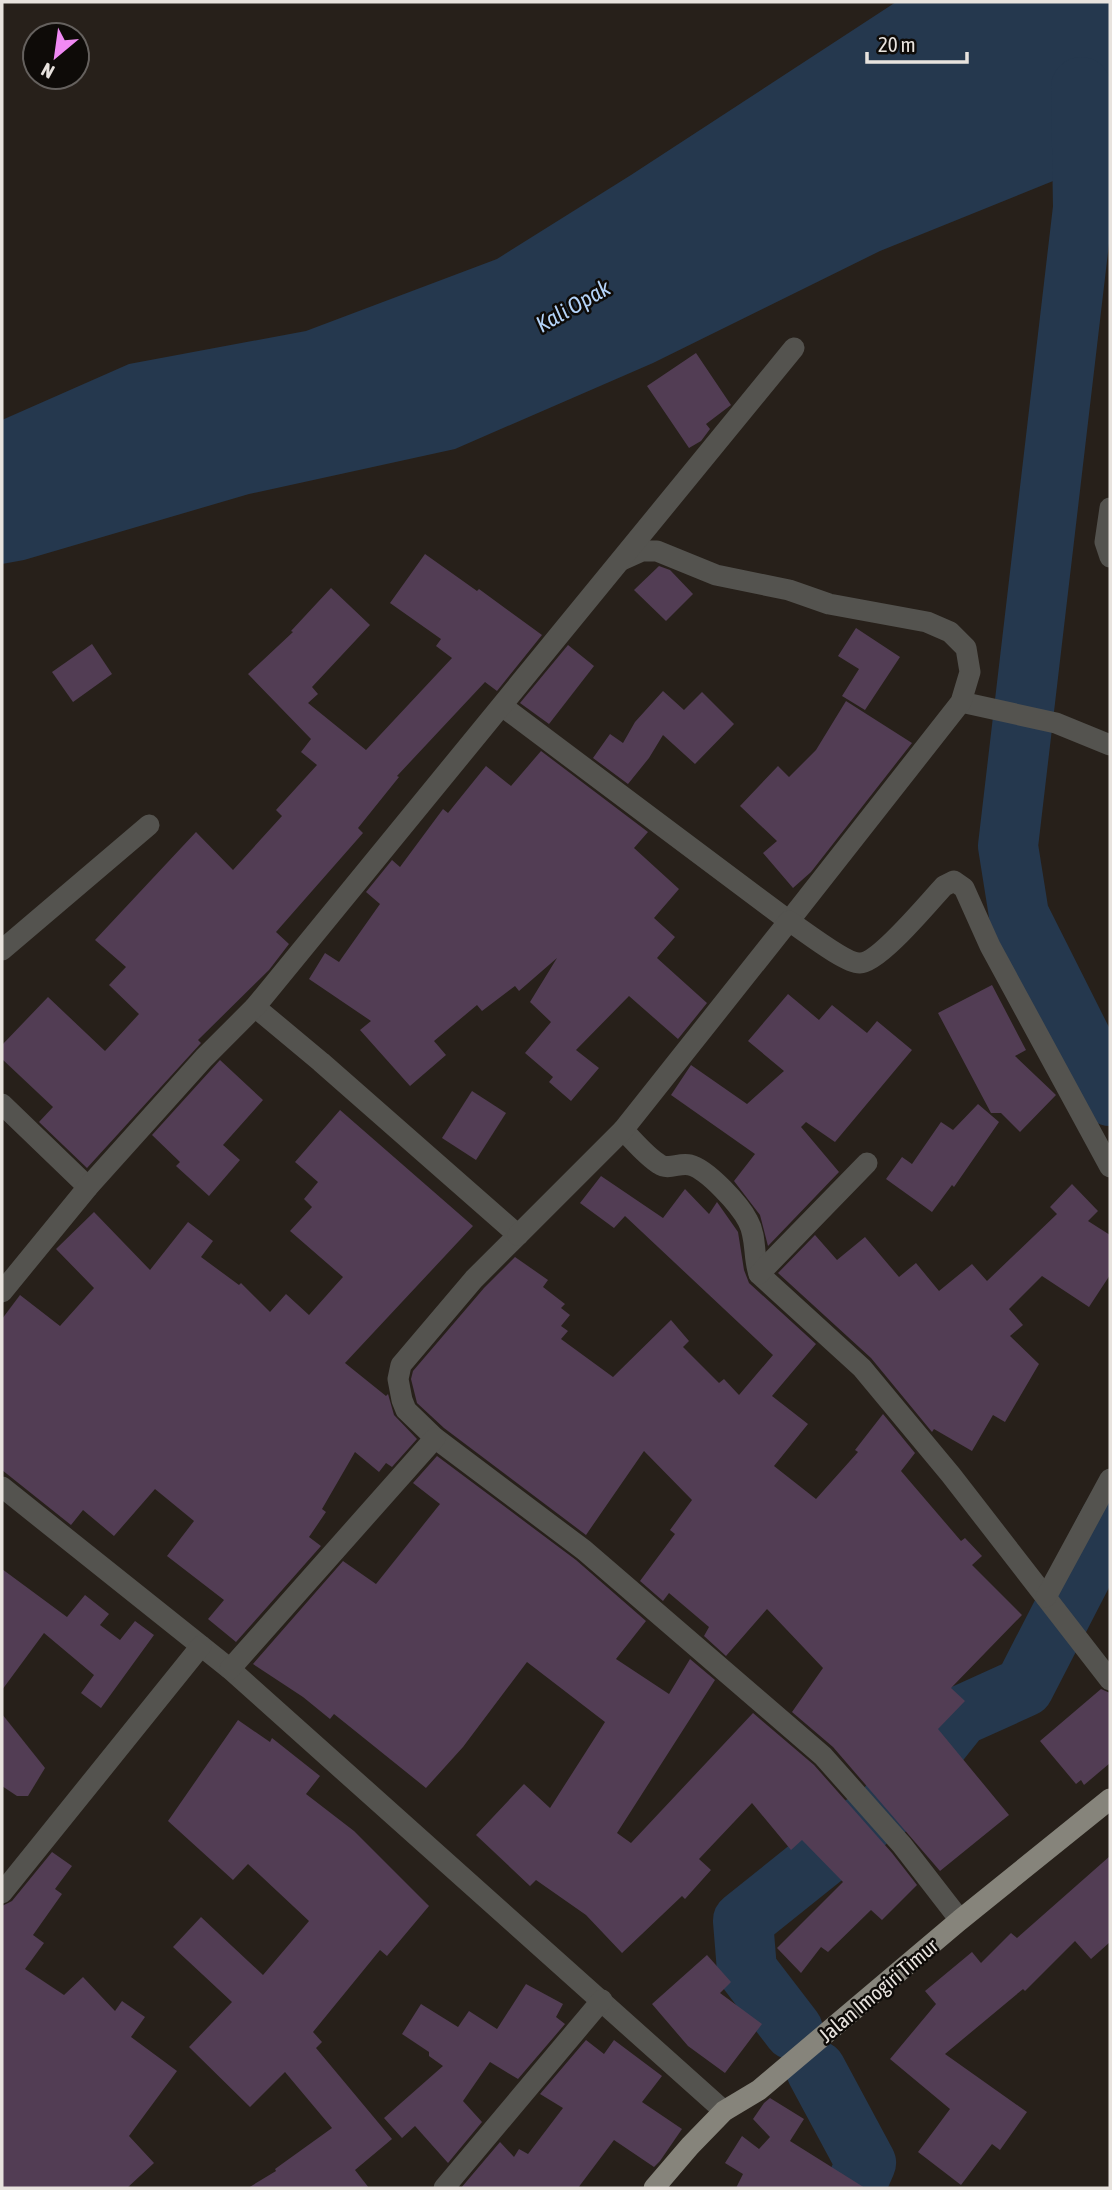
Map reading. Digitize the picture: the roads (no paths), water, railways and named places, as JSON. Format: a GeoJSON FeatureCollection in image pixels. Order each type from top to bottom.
{"type":"FeatureCollection","features":[{"type":"Feature","properties":{"kind":"main road","name":"Jalan Imogiri Timur"},"geometry":{"type":"LineString","coordinates":[[654,2188],[724,2111],[759,2090],[960,1920],[1110,1799]]}},
{"type":"Feature","properties":{"kind":"street"},"geometry":{"type":"LineString","coordinates":[[2,1292],[88,1187],[204,1058],[255,1007],[794,348]]}},
{"type":"Feature","properties":{"kind":"street"},"geometry":{"type":"LineString","coordinates":[[1110,508],[1105,542],[1110,557]]}},
{"type":"Feature","properties":{"kind":"street"},"geometry":{"type":"LineString","coordinates":[[620,561],[642,551],[657,551],[716,575],[789,590],[829,604],[927,622],[950,632],[966,648],[970,671],[961,702],[623,1130],[474,1279],[401,1366],[398,1379],[402,1400],[406,1410],[435,1438],[584,1550],[823,1756],[902,1845],[960,1920]]}},
{"type":"Feature","properties":{"kind":"street"},"geometry":{"type":"LineString","coordinates":[[961,702],[1056,723],[1110,745]]}},
{"type":"Feature","properties":{"kind":"street"},"geometry":{"type":"LineString","coordinates":[[502,706],[789,922],[845,958],[860,963],[877,957],[944,886],[954,881],[964,888],[989,946],[1110,1167]]}},
{"type":"Feature","properties":{"kind":"street"},"geometry":{"type":"LineString","coordinates":[[2,950],[149,825]]}},
{"type":"Feature","properties":{"kind":"street"},"geometry":{"type":"LineString","coordinates":[[255,1007],[518,1235]]}},
{"type":"Feature","properties":{"kind":"street"},"geometry":{"type":"LineString","coordinates":[[2,1104],[88,1187]]}},
{"type":"Feature","properties":{"kind":"street"},"geometry":{"type":"LineString","coordinates":[[623,1130],[658,1164],[670,1167],[688,1164],[697,1168],[729,1196],[748,1221],[759,1274],[862,1368],[951,1475],[1110,1680]]}},
{"type":"Feature","properties":{"kind":"street"},"geometry":{"type":"LineString","coordinates":[[759,1274],[867,1163]]}},
{"type":"Feature","properties":{"kind":"street"},"geometry":{"type":"LineString","coordinates":[[230,1669],[435,1438]]}},
{"type":"Feature","properties":{"kind":"street"},"geometry":{"type":"LineString","coordinates":[[1046,1597],[1110,1479]]}},
{"type":"Feature","properties":{"kind":"street"},"geometry":{"type":"LineString","coordinates":[[2,1487],[230,1669],[724,2111]]}},
{"type":"Feature","properties":{"kind":"street"},"geometry":{"type":"LineString","coordinates":[[2,1893],[201,1646]]}},
{"type":"Feature","properties":{"kind":"street"},"geometry":{"type":"LineString","coordinates":[[444,2188],[602,2000]]}},
{"type":"Feature","properties":{"kind":"water","name":"Kali Opak"},"geometry":{"type":"Polygon","coordinates":[[[896,2],[1110,2],[1110,158],[880,251],[653,363],[455,449],[249,494],[24,560],[2,564],[2,420],[129,364],[306,331],[497,259],[896,2]]]}},
{"type":"Feature","properties":{"kind":"waterway"},"geometry":{"type":"LineString","coordinates":[[1081,87],[1083,208],[1008,846],[1019,915],[1110,1096]]}},
{"type":"Feature","properties":{"kind":"waterway"},"geometry":{"type":"LineString","coordinates":[[885,1810],[960,1716],[1024,1687],[1110,1520]]}},
{"type":"Feature","properties":{"kind":"waterway"},"geometry":{"type":"LineString","coordinates":[[793,2030],[747,1970],[743,1921],[864,1824]]}},
{"type":"Feature","properties":{"kind":"waterway"},"geometry":{"type":"LineString","coordinates":[[816,2070],[866,2163],[855,2188]]}}]}
